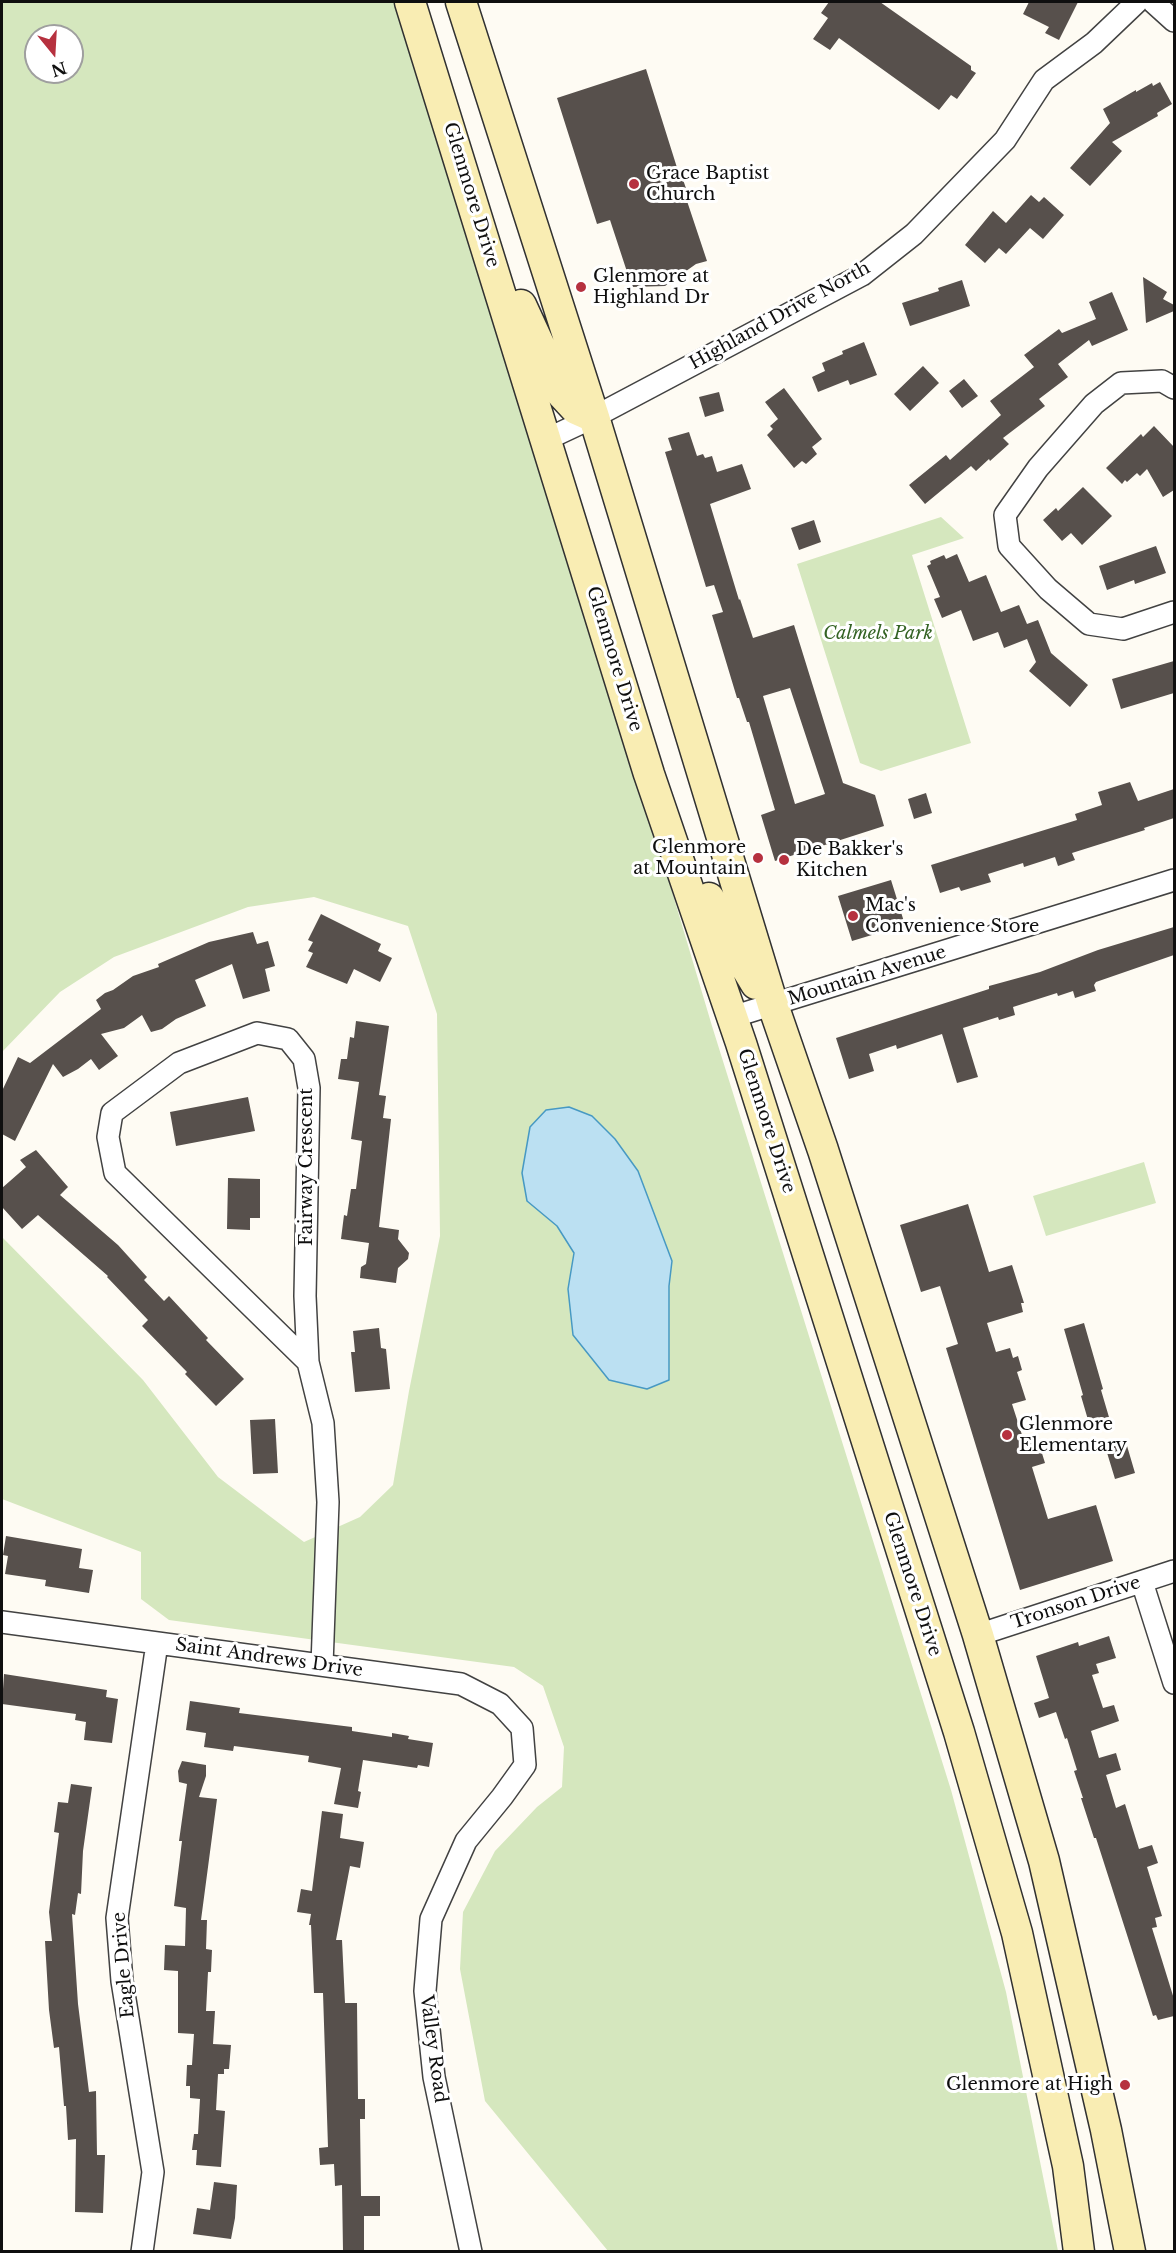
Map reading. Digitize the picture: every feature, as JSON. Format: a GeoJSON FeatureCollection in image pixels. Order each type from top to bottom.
{"type":"FeatureCollection","features":[{"type":"Feature","properties":{"kind":"main road","name":"Glenmore Drive"},"geometry":{"type":"LineString","coordinates":[[410,2],[476,208],[545,440],[650,774],[732,1017],[962,1743],[1017,1933],[1068,2166],[1079,2252]]}},
{"type":"Feature","properties":{"kind":"main road"},"geometry":{"type":"LineString","coordinates":[[460,2],[594,417],[774,1005],[823,1150],[978,1635],[1044,1861],[1106,2130],[1130,2252]]}},
{"type":"Feature","properties":{"kind":"main road"},"geometry":{"type":"LineString","coordinates":[[476,208],[562,394],[576,409],[594,417]]}},
{"type":"Feature","properties":{"kind":"main road"},"geometry":{"type":"LineString","coordinates":[[650,774],[726,934],[751,978],[774,1005]]}},
{"type":"Feature","properties":{"kind":"main road"},"geometry":{"type":"LineString","coordinates":[[1068,2166],[1090,2252]]}},
{"type":"Feature","properties":{"kind":"street","name":"Highland Drive North"},"geometry":{"type":"LineString","coordinates":[[545,440],[594,417],[862,275],[914,234],[1005,140],[1044,80],[1094,43],[1137,2]]}},
{"type":"Feature","properties":{"kind":"street"},"geometry":{"type":"LineString","coordinates":[[1153,2],[1174,21]]}},
{"type":"Feature","properties":{"kind":"street"},"geometry":{"type":"LineString","coordinates":[[1174,388],[1162,381],[1121,383],[1094,404],[1038,468],[1005,515],[1009,546],[1048,589],[1089,624],[1123,629],[1174,612]]}},
{"type":"Feature","properties":{"kind":"street","name":"Mountain Avenue"},"geometry":{"type":"LineString","coordinates":[[732,1017],[1174,880]]}},
{"type":"Feature","properties":{"kind":"street","name":"Fairway Crescent"},"geometry":{"type":"LineString","coordinates":[[308,1362],[115,1173],[108,1137],[112,1113],[179,1063],[257,1034],[288,1039],[304,1059],[309,1088],[305,1296],[308,1362],[323,1423],[328,1502],[322,1665]]}},
{"type":"Feature","properties":{"kind":"street","name":"Tronson Drive"},"geometry":{"type":"LineString","coordinates":[[978,1635],[1174,1571]]}},
{"type":"Feature","properties":{"kind":"street"},"geometry":{"type":"LineString","coordinates":[[1142,1582],[1174,1683]]}},
{"type":"Feature","properties":{"kind":"street","name":"Saint Andrews Drive"},"geometry":{"type":"LineString","coordinates":[[2,1622],[461,1684],[500,1704],[522,1728]]}},
{"type":"Feature","properties":{"kind":"street","name":"Eagle Drive"},"geometry":{"type":"LineString","coordinates":[[142,2252],[153,2172],[122,1981],[117,1918],[157,1643]]}},
{"type":"Feature","properties":{"kind":"street","name":"Valley Road"},"geometry":{"type":"LineString","coordinates":[[471,2252],[434,2077],[425,1991],[431,1919],[466,1841],[525,1766],[522,1728]]}},
{"type":"Feature","properties":{"kind":"green space"},"geometry":{"type":"Polygon","coordinates":[[[2,2],[399,2],[552,488],[712,1026],[951,1790],[1006,1992],[1058,2251],[608,2251],[485,2101],[460,1969],[463,1912],[495,1851],[537,1807],[562,1787],[564,1747],[543,1686],[514,1667],[169,1620],[141,1599],[141,1552],[2,1499],[2,1237],[143,1380],[218,1477],[304,1542],[360,1517],[393,1485],[440,1236],[437,1014],[408,926],[314,897],[248,907],[114,957],[60,992],[2,1052],[2,2]]]}},
{"type":"Feature","properties":{"kind":"green space","name":"Calmels Park"},"geometry":{"type":"Polygon","coordinates":[[[941,517],[964,538],[912,555],[971,743],[881,771],[860,763],[797,564],[941,517]]]}},
{"type":"Feature","properties":{"kind":"green space"},"geometry":{"type":"Polygon","coordinates":[[[1144,1162],[1156,1203],[1046,1236],[1033,1196],[1144,1162]]]}},
{"type":"Feature","properties":{"kind":"water"},"geometry":{"type":"Polygon","coordinates":[[[569,1107],[592,1116],[615,1139],[638,1171],[672,1261],[669,1286],[669,1380],[647,1389],[609,1380],[573,1335],[568,1289],[574,1253],[557,1226],[527,1201],[522,1173],[530,1127],[546,1110],[569,1107]]]}},
{"type":"Feature","properties":{"kind":"building"},"geometry":{"type":"Polygon","coordinates":[[[829,2],[880,2],[971,66],[971,70],[976,73],[957,99],[951,95],[939,110],[839,38],[830,50],[813,39],[828,18],[821,13],[829,2]]]}},
{"type":"Feature","properties":{"kind":"building"},"geometry":{"type":"Polygon","coordinates":[[[1029,2],[1078,2],[1059,40],[1045,33],[1049,27],[1023,14],[1029,2]]]}},
{"type":"Feature","properties":{"kind":"building","name":"Grace Baptist Church"},"geometry":{"type":"Polygon","coordinates":[[[646,69],[679,174],[681,174],[688,194],[685,195],[707,261],[696,264],[665,286],[632,287],[610,220],[597,224],[557,98],[646,69]]]}},
{"type":"Feature","properties":{"kind":"building"},"geometry":{"type":"Polygon","coordinates":[[[1160,82],[1172,104],[1157,113],[1158,116],[1112,142],[1122,151],[1090,186],[1070,168],[1110,123],[1103,109],[1136,90],[1136,92],[1152,83],[1153,86],[1160,82]]]}},
{"type":"Feature","properties":{"kind":"building"},"geometry":{"type":"Polygon","coordinates":[[[1031,195],[1039,202],[1044,197],[1064,215],[1043,239],[1030,228],[1006,254],[999,248],[985,263],[965,245],[993,211],[1006,223],[1031,195]]]}},
{"type":"Feature","properties":{"kind":"building"},"geometry":{"type":"Polygon","coordinates":[[[1143,277],[1167,292],[1163,299],[1174,305],[1174,311],[1146,323],[1143,277]]]}},
{"type":"Feature","properties":{"kind":"building"},"geometry":{"type":"Polygon","coordinates":[[[962,280],[970,306],[910,326],[902,303],[939,291],[938,288],[962,280]]]}},
{"type":"Feature","properties":{"kind":"building"},"geometry":{"type":"Polygon","coordinates":[[[1112,292],[1128,330],[1092,346],[1089,340],[1058,364],[1068,377],[1039,399],[1045,406],[1003,438],[1009,444],[976,471],[971,466],[925,504],[909,485],[946,455],[950,460],[1001,415],[990,401],[1034,367],[1024,355],[1059,329],[1062,333],[1096,319],[1089,302],[1112,292]]]}},
{"type":"Feature","properties":{"kind":"building"},"geometry":{"type":"Polygon","coordinates":[[[864,342],[877,375],[850,385],[848,380],[818,392],[812,377],[825,371],[822,363],[864,342]]]}},
{"type":"Feature","properties":{"kind":"building"},"geometry":{"type":"Polygon","coordinates":[[[923,366],[939,383],[910,411],[894,394],[923,366]]]}},
{"type":"Feature","properties":{"kind":"building"},"geometry":{"type":"Polygon","coordinates":[[[964,379],[978,396],[962,408],[949,391],[964,379]]]}},
{"type":"Feature","properties":{"kind":"building"},"geometry":{"type":"Polygon","coordinates":[[[784,388],[822,439],[812,447],[817,454],[806,464],[802,461],[794,468],[767,435],[773,429],[770,426],[778,419],[765,402],[784,388]]]}},
{"type":"Feature","properties":{"kind":"building"},"geometry":{"type":"Polygon","coordinates":[[[719,392],[724,411],[705,417],[699,397],[719,392]]]}},
{"type":"Feature","properties":{"kind":"building"},"geometry":{"type":"Polygon","coordinates":[[[1154,426],[1174,447],[1174,490],[1163,497],[1147,469],[1140,476],[1137,473],[1122,484],[1106,468],[1141,434],[1143,437],[1154,426]]]}},
{"type":"Feature","properties":{"kind":"building"},"geometry":{"type":"Polygon","coordinates":[[[689,432],[697,456],[703,454],[705,458],[712,456],[717,472],[742,464],[751,489],[710,504],[753,638],[794,625],[843,783],[875,795],[884,826],[775,861],[761,815],[775,810],[749,722],[737,698],[712,615],[723,612],[714,585],[706,587],[665,452],[672,450],[668,438],[689,432]],[[790,688],[763,696],[795,804],[825,794],[790,688]]]}},
{"type":"Feature","properties":{"kind":"building"},"geometry":{"type":"Polygon","coordinates":[[[1083,487],[1112,516],[1082,545],[1071,533],[1062,541],[1043,520],[1056,508],[1058,511],[1083,487]]]}},
{"type":"Feature","properties":{"kind":"building"},"geometry":{"type":"Polygon","coordinates":[[[814,520],[821,542],[799,550],[791,528],[814,520]]]}},
{"type":"Feature","properties":{"kind":"building"},"geometry":{"type":"Polygon","coordinates":[[[1156,546],[1166,573],[1135,584],[1134,580],[1107,590],[1099,566],[1156,546]]]}},
{"type":"Feature","properties":{"kind":"building"},"geometry":{"type":"Polygon","coordinates":[[[957,554],[969,582],[986,575],[1001,612],[1019,605],[1027,624],[1038,620],[1051,653],[1088,685],[1070,707],[1029,671],[1036,662],[1027,639],[1004,648],[998,632],[973,641],[961,610],[942,618],[934,599],[940,597],[927,566],[931,564],[930,561],[944,555],[946,559],[957,554]]]}},
{"type":"Feature","properties":{"kind":"building"},"geometry":{"type":"Polygon","coordinates":[[[1174,661],[1174,693],[1121,709],[1112,679],[1174,661]]]}},
{"type":"Feature","properties":{"kind":"building"},"geometry":{"type":"Polygon","coordinates":[[[1130,782],[1138,801],[1174,789],[1174,818],[1144,828],[1145,830],[1072,853],[1075,860],[1058,866],[1055,857],[1024,867],[1023,863],[988,874],[991,882],[961,891],[959,887],[940,893],[931,865],[1077,820],[1075,814],[1102,805],[1098,792],[1130,782]]]}},
{"type":"Feature","properties":{"kind":"building"},"geometry":{"type":"Polygon","coordinates":[[[926,793],[932,813],[914,819],[908,799],[926,793]]]}},
{"type":"Feature","properties":{"kind":"building"},"geometry":{"type":"Polygon","coordinates":[[[891,880],[905,925],[852,941],[838,896],[891,880]]]}},
{"type":"Feature","properties":{"kind":"building"},"geometry":{"type":"Polygon","coordinates":[[[321,914],[381,944],[378,951],[392,958],[380,982],[354,969],[347,984],[306,967],[313,953],[308,951],[313,942],[308,940],[321,914]]]}},
{"type":"Feature","properties":{"kind":"building"},"geometry":{"type":"Polygon","coordinates":[[[1174,927],[1174,955],[1096,982],[1094,985],[1096,991],[1075,998],[1073,991],[1058,996],[1057,993],[1013,1007],[1015,1015],[999,1020],[998,1017],[963,1028],[978,1077],[957,1083],[942,1034],[897,1049],[896,1045],[869,1054],[874,1071],[849,1079],[836,1038],[989,989],[989,986],[1040,972],[1098,950],[1174,927]]]}},
{"type":"Feature","properties":{"kind":"building"},"geometry":{"type":"Polygon","coordinates":[[[253,932],[257,944],[268,941],[275,966],[265,969],[270,991],[243,999],[232,964],[195,980],[206,1006],[176,1019],[162,1029],[151,1032],[142,1015],[124,1028],[101,1034],[118,1056],[99,1070],[91,1059],[63,1077],[53,1064],[15,1141],[2,1134],[2,1091],[18,1057],[30,1063],[101,1009],[96,1000],[133,976],[159,967],[158,964],[209,942],[253,932]]]}},
{"type":"Feature","properties":{"kind":"building"},"geometry":{"type":"Polygon","coordinates":[[[356,1021],[389,1026],[379,1095],[386,1096],[383,1118],[391,1119],[379,1227],[399,1230],[398,1239],[409,1253],[408,1259],[398,1268],[396,1283],[360,1278],[361,1267],[366,1264],[369,1243],[341,1239],[351,1189],[356,1189],[362,1141],[351,1139],[359,1082],[338,1079],[341,1059],[347,1059],[350,1037],[354,1038],[356,1021]]]}},
{"type":"Feature","properties":{"kind":"building"},"geometry":{"type":"Polygon","coordinates":[[[248,1097],[255,1131],[176,1146],[170,1112],[248,1097]]]}},
{"type":"Feature","properties":{"kind":"building"},"geometry":{"type":"Polygon","coordinates":[[[36,1150],[68,1187],[60,1195],[118,1245],[147,1277],[144,1280],[164,1301],[169,1296],[208,1338],[206,1340],[244,1379],[216,1406],[142,1326],[148,1320],[108,1276],[38,1215],[22,1229],[2,1207],[2,1188],[26,1167],[20,1160],[36,1150]]]}},
{"type":"Feature","properties":{"kind":"building"},"geometry":{"type":"Polygon","coordinates":[[[228,1178],[260,1179],[260,1218],[250,1218],[250,1230],[227,1229],[228,1178]]]}},
{"type":"Feature","properties":{"kind":"building"},"geometry":{"type":"Polygon","coordinates":[[[968,1204],[989,1272],[1012,1265],[1024,1303],[1021,1303],[1023,1312],[987,1323],[996,1352],[1010,1348],[1013,1358],[1018,1356],[1022,1370],[1017,1372],[1026,1400],[1012,1404],[1023,1438],[1036,1434],[1045,1463],[1032,1467],[1048,1519],[1096,1505],[1113,1561],[1020,1590],[946,1348],[958,1344],[940,1286],[921,1292],[900,1225],[968,1204]]]}},
{"type":"Feature","properties":{"kind":"building"},"geometry":{"type":"Polygon","coordinates":[[[1084,1323],[1111,1424],[1091,1430],[1064,1329],[1084,1323]]]}},
{"type":"Feature","properties":{"kind":"building"},"geometry":{"type":"Polygon","coordinates":[[[379,1328],[381,1348],[386,1349],[390,1389],[355,1392],[351,1352],[355,1352],[353,1331],[379,1328]]]}},
{"type":"Feature","properties":{"kind":"building"},"geometry":{"type":"Polygon","coordinates":[[[275,1419],[278,1473],[253,1474],[250,1420],[275,1419]]]}},
{"type":"Feature","properties":{"kind":"building"},"geometry":{"type":"Polygon","coordinates":[[[1125,1439],[1135,1473],[1115,1479],[1105,1446],[1125,1439]]]}},
{"type":"Feature","properties":{"kind":"building"},"geometry":{"type":"Polygon","coordinates":[[[6,1536],[82,1549],[79,1568],[93,1570],[89,1593],[45,1586],[46,1580],[5,1574],[8,1556],[3,1555],[6,1536]]]}},
{"type":"Feature","properties":{"kind":"building"},"geometry":{"type":"Polygon","coordinates":[[[1109,1636],[1116,1658],[1096,1664],[1099,1673],[1092,1675],[1103,1708],[1114,1705],[1119,1721],[1091,1731],[1099,1758],[1116,1753],[1121,1770],[1106,1775],[1116,1808],[1125,1804],[1139,1849],[1152,1845],[1158,1863],[1147,1867],[1162,1916],[1155,1918],[1157,1927],[1152,1928],[1174,1999],[1174,2016],[1158,2020],[1156,2015],[1153,2016],[1081,1798],[1083,1798],[1074,1771],[1077,1770],[1067,1738],[1065,1739],[1056,1712],[1039,1718],[1034,1703],[1049,1698],[1036,1656],[1078,1642],[1079,1646],[1109,1636]]]}},
{"type":"Feature","properties":{"kind":"building"},"geometry":{"type":"Polygon","coordinates":[[[4,1674],[107,1690],[106,1697],[118,1699],[112,1743],[84,1740],[86,1722],[75,1720],[76,1714],[2,1704],[4,1674]]]}},
{"type":"Feature","properties":{"kind":"building"},"geometry":{"type":"Polygon","coordinates":[[[190,1701],[240,1708],[239,1713],[352,1727],[352,1731],[392,1737],[392,1733],[409,1736],[408,1739],[433,1743],[429,1767],[418,1765],[417,1768],[363,1760],[358,1808],[334,1804],[341,1768],[308,1762],[309,1756],[234,1746],[233,1751],[204,1747],[206,1733],[186,1730],[190,1701]]]}},
{"type":"Feature","properties":{"kind":"building"},"geometry":{"type":"Polygon","coordinates":[[[182,1761],[206,1765],[206,1776],[199,1797],[217,1799],[201,1920],[207,1920],[206,1949],[212,1950],[211,1972],[208,1972],[206,2011],[215,2011],[213,2044],[231,2045],[229,2069],[224,2069],[224,2074],[218,2074],[216,2110],[225,2111],[221,2167],[196,2165],[197,2150],[192,2150],[194,2134],[198,2134],[200,2099],[190,2098],[190,2086],[186,2086],[187,2065],[192,2065],[194,2034],[178,2033],[178,1971],[164,1970],[165,1945],[185,1946],[186,1908],[174,1906],[182,1841],[179,1841],[187,1784],[179,1782],[178,1771],[182,1761]]]}},
{"type":"Feature","properties":{"kind":"building"},"geometry":{"type":"Polygon","coordinates":[[[71,1784],[92,1787],[83,1851],[81,1894],[78,1893],[75,1915],[72,1914],[78,2004],[89,2092],[96,2091],[97,2155],[105,2155],[103,2213],[75,2212],[76,2139],[68,2140],[59,2047],[54,2048],[49,2010],[45,1941],[52,1941],[49,1912],[59,1833],[54,1832],[58,1802],[68,1803],[71,1784]]]}},
{"type":"Feature","properties":{"kind":"building"},"geometry":{"type":"Polygon","coordinates":[[[322,1811],[343,1814],[340,1838],[364,1842],[360,1868],[350,1866],[336,1940],[342,1940],[345,2003],[357,2003],[358,2099],[365,2099],[365,2119],[360,2119],[361,2196],[380,2196],[380,2216],[364,2216],[364,2251],[343,2251],[342,2185],[335,2186],[334,2164],[320,2165],[319,2148],[328,2147],[323,1993],[314,1993],[311,1925],[309,1925],[311,1914],[297,1912],[301,1889],[312,1891],[322,1811]]]}},
{"type":"Feature","properties":{"kind":"building"},"geometry":{"type":"Polygon","coordinates":[[[214,2182],[237,2185],[231,2239],[193,2234],[197,2208],[210,2210],[214,2182]]]}},
{"type":"Feature","properties":{"kind":"place","name":"Grace Baptist Church"},"geometry":{"type":"Point","coordinates":[634,184]}},
{"type":"Feature","properties":{"kind":"place","name":"Glenmore at Highland Dr"},"geometry":{"type":"Point","coordinates":[581,287]}},
{"type":"Feature","properties":{"kind":"place","name":"Glenmore at Mountain"},"geometry":{"type":"Point","coordinates":[758,858]}},
{"type":"Feature","properties":{"kind":"place","name":"De Bakker's Kitchen"},"geometry":{"type":"Point","coordinates":[784,860]}},
{"type":"Feature","properties":{"kind":"place","name":"Mac's Convenience Store"},"geometry":{"type":"Point","coordinates":[853,916]}},
{"type":"Feature","properties":{"kind":"place","name":"Glenmore Elementary"},"geometry":{"type":"Point","coordinates":[1007,1435]}},
{"type":"Feature","properties":{"kind":"place","name":"Glenmore at High"},"geometry":{"type":"Point","coordinates":[1125,2085]}}]}
